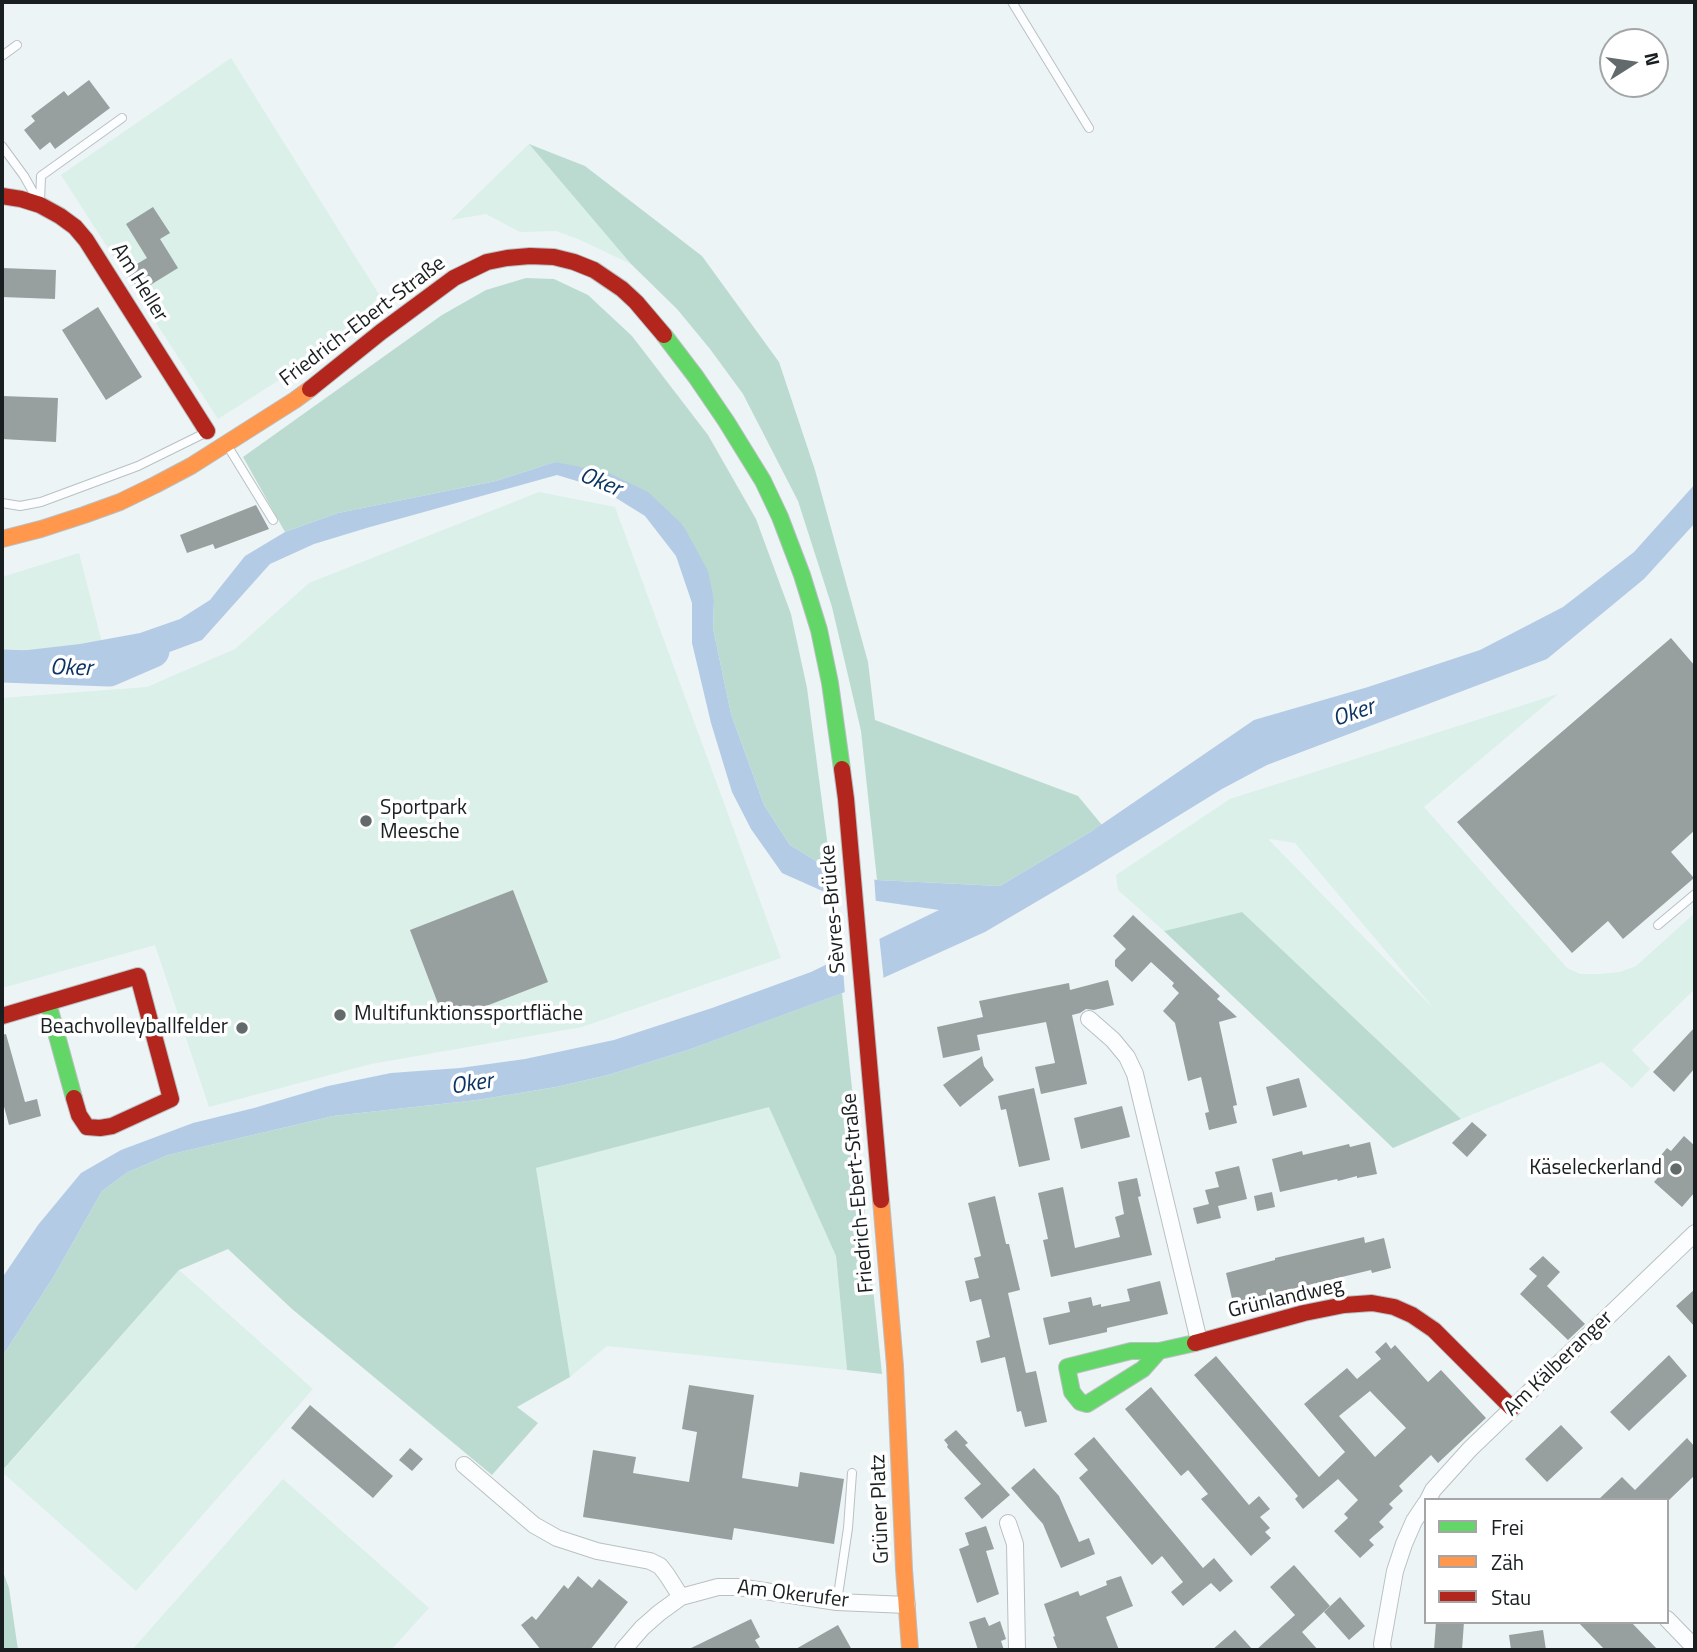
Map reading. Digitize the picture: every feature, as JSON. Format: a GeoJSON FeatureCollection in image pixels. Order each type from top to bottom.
{"type":"FeatureCollection","features":[{"type":"Feature","properties":{"kind":"main road","name":"Am Heller"},"geometry":{"type":"LineString","coordinates":[[2,195],[40,205],[75,227],[86,240],[207,431]]}},
{"type":"Feature","properties":{"kind":"main road","name":"Friedrich-Ebert-Straße"},"geometry":{"type":"LineString","coordinates":[[2,539],[41,529],[120,502],[227,444],[295,400],[425,298],[470,269],[507,257],[554,257],[575,262],[594,270],[622,289],[667,338],[726,421],[769,493],[802,575],[819,630],[830,683],[846,799]]}},
{"type":"Feature","properties":{"kind":"main road","name":"Sèvres-Brücke"},"geometry":{"type":"LineString","coordinates":[[846,799],[864,1016]]}},
{"type":"Feature","properties":{"kind":"main road"},"geometry":{"type":"LineString","coordinates":[[2,1016],[138,976],[171,1099],[112,1126],[87,1127],[79,1115],[48,1003]]}},
{"type":"Feature","properties":{"kind":"main road","name":"Friedrich-Ebert-Straße"},"geometry":{"type":"LineString","coordinates":[[864,1016],[895,1366]]}},
{"type":"Feature","properties":{"kind":"main road","name":"Grünlandweg"},"geometry":{"type":"LineString","coordinates":[[1159,1351],[1143,1369],[1087,1404],[1080,1402],[1072,1392],[1067,1367],[1131,1351],[1159,1351],[1304,1313],[1372,1303],[1394,1307],[1434,1330],[1512,1408]]}},
{"type":"Feature","properties":{"kind":"main road","name":"Grüner Platz"},"geometry":{"type":"LineString","coordinates":[[895,1366],[910,1650]]}},
{"type":"Feature","properties":{"kind":"street"},"geometry":{"type":"LineString","coordinates":[[1089,1018],[1113,1040],[1135,1074],[1199,1341]]}},
{"type":"Feature","properties":{"kind":"street","name":"Am Kälberanger"},"geometry":{"type":"LineString","coordinates":[[1429,1498],[1470,1448],[1695,1233]]}},
{"type":"Feature","properties":{"kind":"street"},"geometry":{"type":"LineString","coordinates":[[464,1465],[534,1525],[557,1538],[597,1551],[650,1561],[660,1566],[681,1597]]}},
{"type":"Feature","properties":{"kind":"street","name":"Am Kälberanger"},"geometry":{"type":"LineString","coordinates":[[1377,1648],[1395,1571],[1414,1521],[1424,1506]]}},
{"type":"Feature","properties":{"kind":"street"},"geometry":{"type":"LineString","coordinates":[[1008,1523],[1015,1544],[1017,1650]]}},
{"type":"Feature","properties":{"kind":"street","name":"Am Okerufer"},"geometry":{"type":"LineString","coordinates":[[623,1650],[651,1620],[681,1597],[718,1587],[738,1587],[837,1602],[907,1605]]}},
{"type":"Feature","properties":{"kind":"street"},"geometry":{"type":"LineString","coordinates":[[1669,1621],[1695,1648]]}},
{"type":"Feature","properties":{"kind":"lane"},"geometry":{"type":"LineString","coordinates":[[1012,2],[1089,128]]}},
{"type":"Feature","properties":{"kind":"lane"},"geometry":{"type":"LineString","coordinates":[[2,56],[17,45]]}},
{"type":"Feature","properties":{"kind":"lane"},"geometry":{"type":"LineString","coordinates":[[40,205],[41,176],[122,118]]}},
{"type":"Feature","properties":{"kind":"lane"},"geometry":{"type":"LineString","coordinates":[[2,146],[24,176],[40,205]]}},
{"type":"Feature","properties":{"kind":"lane"},"geometry":{"type":"LineString","coordinates":[[2,503],[20,506],[41,502],[138,466],[207,431]]}},
{"type":"Feature","properties":{"kind":"lane"},"geometry":{"type":"LineString","coordinates":[[227,444],[273,520]]}},
{"type":"Feature","properties":{"kind":"lane"},"geometry":{"type":"LineString","coordinates":[[1658,925],[1695,894]]}},
{"type":"Feature","properties":{"kind":"lane"},"geometry":{"type":"LineString","coordinates":[[837,1602],[848,1528],[852,1473]]}},
{"type":"Feature","properties":{"kind":"green space"},"geometry":{"type":"Polygon","coordinates":[[[231,58],[380,296],[298,368],[218,419],[61,175],[231,58]]]}},
{"type":"Feature","properties":{"kind":"green space"},"geometry":{"type":"Polygon","coordinates":[[[529,144],[631,264],[556,231],[520,232],[486,214],[451,220],[529,144]]]}},
{"type":"Feature","properties":{"kind":"green space"},"geometry":{"type":"Polygon","coordinates":[[[529,144],[585,166],[702,256],[779,362],[815,470],[868,662],[875,720],[1078,796],[1102,825],[1000,886],[877,880],[861,731],[832,607],[798,501],[743,394],[710,349],[677,309],[631,264],[529,144]]]}},
{"type":"Feature","properties":{"kind":"green space"},"geometry":{"type":"Polygon","coordinates":[[[526,278],[554,279],[588,295],[632,336],[708,435],[756,519],[791,614],[807,688],[831,870],[790,845],[764,805],[731,714],[713,628],[714,600],[683,525],[555,462],[496,481],[338,513],[285,532],[243,457],[442,315],[486,290],[526,278]]]}},
{"type":"Feature","properties":{"kind":"green space","name":"Sportpark Meesche"},"geometry":{"type":"Polygon","coordinates":[[[539,492],[615,507],[781,958],[582,1027],[371,1064],[209,1107],[155,945],[2,988],[2,698],[147,687],[235,649],[309,583],[539,492]]]}},
{"type":"Feature","properties":{"kind":"green space"},"geometry":{"type":"Polygon","coordinates":[[[79,553],[109,670],[2,666],[2,577],[79,553]]]}},
{"type":"Feature","properties":{"kind":"green space"},"geometry":{"type":"Polygon","coordinates":[[[1558,694],[1424,807],[1567,968],[1580,974],[1620,972],[1636,966],[1695,913],[1695,989],[1632,1050],[1650,1069],[1632,1088],[1602,1062],[1461,1119],[1242,912],[1164,931],[1118,890],[1116,875],[1230,799],[1558,694]],[[1269,840],[1436,1011],[1295,843],[1269,840]]]}},
{"type":"Feature","properties":{"kind":"green space"},"geometry":{"type":"Polygon","coordinates":[[[1242,912],[1461,1119],[1393,1148],[1164,931],[1242,912]]]}},
{"type":"Feature","properties":{"kind":"green space"},"geometry":{"type":"Polygon","coordinates":[[[842,993],[882,1374],[847,1370],[836,1256],[769,1107],[536,1168],[570,1377],[517,1407],[538,1423],[492,1475],[292,1309],[228,1249],[179,1270],[2,1471],[2,1357],[54,1276],[102,1191],[128,1172],[168,1155],[333,1116],[477,1100],[608,1075],[691,1049],[842,993]]]}},
{"type":"Feature","properties":{"kind":"green space"},"geometry":{"type":"Polygon","coordinates":[[[769,1106],[836,1256],[847,1370],[607,1346],[570,1377],[536,1168],[769,1106]]]}},
{"type":"Feature","properties":{"kind":"green space"},"geometry":{"type":"Polygon","coordinates":[[[179,1270],[313,1389],[136,1591],[2,1472],[179,1270]]]}},
{"type":"Feature","properties":{"kind":"green space"},"geometry":{"type":"Polygon","coordinates":[[[283,1479],[429,1608],[391,1650],[132,1650],[283,1479]]]}},
{"type":"Feature","properties":{"kind":"green space"},"geometry":{"type":"Polygon","coordinates":[[[2,1569],[9,1588],[18,1650],[2,1650],[2,1569]]]}},
{"type":"Feature","properties":{"kind":"water"},"geometry":{"type":"Polygon","coordinates":[[[555,462],[607,472],[648,492],[683,525],[708,571],[714,600],[713,628],[731,714],[764,805],[790,845],[831,870],[877,880],[1000,886],[1092,831],[1254,720],[1368,687],[1480,650],[1563,607],[1634,552],[1695,484],[1695,523],[1644,579],[1547,659],[1267,765],[1222,789],[985,932],[883,978],[691,1049],[608,1075],[477,1100],[333,1116],[168,1155],[128,1172],[102,1191],[54,1276],[2,1357],[2,1278],[38,1225],[81,1173],[121,1150],[193,1123],[328,1086],[391,1073],[460,1068],[525,1059],[614,1040],[811,972],[939,910],[829,894],[782,873],[751,829],[732,792],[711,723],[692,643],[692,603],[676,556],[645,516],[600,488],[557,475],[314,544],[270,564],[202,640],[129,667],[2,679],[2,653],[80,644],[140,633],[180,619],[210,600],[245,556],[285,532],[338,513],[496,481],[555,462]]]}},
{"type":"Feature","properties":{"kind":"pier"},"geometry":{"type":"Polygon","coordinates":[[[834,867],[874,876],[876,904],[837,898],[834,867]]]}},
{"type":"Feature","properties":{"kind":"pier"},"geometry":{"type":"Polygon","coordinates":[[[879,935],[884,982],[845,996],[842,953],[879,935]]]}},
{"type":"Feature","properties":{"kind":"building"},"geometry":{"type":"Polygon","coordinates":[[[89,80],[110,108],[55,149],[50,142],[40,150],[24,130],[35,121],[31,116],[64,91],[68,96],[89,80]]]}},
{"type":"Feature","properties":{"kind":"building"},"geometry":{"type":"Polygon","coordinates":[[[153,207],[170,233],[160,239],[178,268],[139,292],[125,271],[147,258],[126,224],[153,207]]]}},
{"type":"Feature","properties":{"kind":"building"},"geometry":{"type":"Polygon","coordinates":[[[2,268],[56,270],[55,299],[2,297],[2,268]]]}},
{"type":"Feature","properties":{"kind":"building"},"geometry":{"type":"Polygon","coordinates":[[[98,307],[142,377],[106,400],[62,330],[98,307]]]}},
{"type":"Feature","properties":{"kind":"building"},"geometry":{"type":"Polygon","coordinates":[[[2,396],[58,398],[56,442],[2,439],[2,396]]]}},
{"type":"Feature","properties":{"kind":"building"},"geometry":{"type":"Polygon","coordinates":[[[256,505],[269,529],[215,549],[213,544],[187,553],[180,535],[256,505]]]}},
{"type":"Feature","properties":{"kind":"building"},"geometry":{"type":"Polygon","coordinates":[[[1671,638],[1695,666],[1695,830],[1671,852],[1694,878],[1623,939],[1608,921],[1572,953],[1457,822],[1671,638]]]}},
{"type":"Feature","properties":{"kind":"building"},"geometry":{"type":"Polygon","coordinates":[[[513,890],[548,982],[445,1022],[410,930],[513,890]]]}},
{"type":"Feature","properties":{"kind":"building"},"geometry":{"type":"Polygon","coordinates":[[[1133,915],[1220,996],[1217,999],[1237,1017],[1219,1022],[1237,1105],[1233,1106],[1237,1123],[1209,1130],[1205,1113],[1209,1112],[1201,1077],[1188,1081],[1175,1023],[1163,1011],[1179,993],[1172,986],[1174,983],[1151,962],[1132,982],[1115,966],[1115,960],[1126,949],[1113,936],[1133,915]]]}},
{"type":"Feature","properties":{"kind":"building"},"geometry":{"type":"Polygon","coordinates":[[[1108,980],[1114,1005],[1094,1010],[1086,1009],[1072,1015],[1087,1084],[1041,1094],[1035,1067],[1055,1063],[1046,1022],[977,1035],[980,1050],[943,1058],[937,1027],[983,1017],[979,1001],[1069,983],[1070,990],[1108,980]]]}},
{"type":"Feature","properties":{"kind":"building"},"geometry":{"type":"Polygon","coordinates":[[[1695,1027],[1695,1068],[1674,1092],[1653,1072],[1695,1027]]]}},
{"type":"Feature","properties":{"kind":"building"},"geometry":{"type":"Polygon","coordinates":[[[6,1034],[25,1102],[37,1099],[41,1116],[9,1125],[2,1099],[2,1035],[6,1034]]]}},
{"type":"Feature","properties":{"kind":"building"},"geometry":{"type":"Polygon","coordinates":[[[982,1056],[984,1066],[994,1080],[960,1107],[943,1085],[982,1056]]]}},
{"type":"Feature","properties":{"kind":"building"},"geometry":{"type":"Polygon","coordinates":[[[1299,1078],[1307,1107],[1273,1116],[1266,1087],[1299,1078]]]}},
{"type":"Feature","properties":{"kind":"building"},"geometry":{"type":"Polygon","coordinates":[[[1034,1088],[1050,1160],[1019,1167],[1006,1109],[1001,1110],[998,1096],[1034,1088]]]}},
{"type":"Feature","properties":{"kind":"building"},"geometry":{"type":"Polygon","coordinates":[[[1122,1106],[1130,1137],[1081,1149],[1074,1118],[1122,1106]]]}},
{"type":"Feature","properties":{"kind":"building"},"geometry":{"type":"Polygon","coordinates":[[[1472,1122],[1487,1135],[1467,1157],[1452,1143],[1472,1122]]]}},
{"type":"Feature","properties":{"kind":"building","name":"Käseleckerland"},"geometry":{"type":"Polygon","coordinates":[[[1684,1136],[1695,1146],[1695,1192],[1682,1207],[1654,1182],[1662,1173],[1653,1165],[1667,1148],[1671,1151],[1684,1136]]]}},
{"type":"Feature","properties":{"kind":"building"},"geometry":{"type":"Polygon","coordinates":[[[1370,1142],[1377,1174],[1338,1181],[1337,1179],[1280,1192],[1272,1159],[1302,1151],[1303,1155],[1370,1142]]]}},
{"type":"Feature","properties":{"kind":"building"},"geometry":{"type":"Polygon","coordinates":[[[1239,1166],[1247,1199],[1218,1206],[1221,1218],[1197,1224],[1193,1208],[1209,1204],[1205,1190],[1219,1187],[1215,1172],[1239,1166]]]}},
{"type":"Feature","properties":{"kind":"building"},"geometry":{"type":"Polygon","coordinates":[[[1137,1178],[1141,1196],[1138,1197],[1152,1255],[1051,1277],[1043,1240],[1048,1239],[1038,1193],[1063,1187],[1075,1248],[1120,1237],[1115,1217],[1124,1214],[1118,1182],[1137,1178]]]}},
{"type":"Feature","properties":{"kind":"building"},"geometry":{"type":"Polygon","coordinates":[[[1272,1192],[1275,1207],[1257,1211],[1254,1196],[1272,1192]]]}},
{"type":"Feature","properties":{"kind":"building"},"geometry":{"type":"Polygon","coordinates":[[[995,1196],[1020,1290],[1008,1293],[1026,1373],[1036,1371],[1047,1422],[1025,1427],[1021,1411],[1017,1412],[1005,1357],[981,1363],[976,1341],[990,1337],[981,1299],[970,1302],[965,1281],[979,1278],[974,1258],[981,1256],[968,1203],[995,1196]]]}},
{"type":"Feature","properties":{"kind":"building"},"geometry":{"type":"Polygon","coordinates":[[[1364,1237],[1365,1243],[1384,1238],[1391,1268],[1372,1273],[1371,1270],[1233,1303],[1226,1273],[1275,1258],[1364,1237]]]}},
{"type":"Feature","properties":{"kind":"building"},"geometry":{"type":"Polygon","coordinates":[[[1543,1256],[1560,1272],[1547,1286],[1585,1324],[1568,1340],[1520,1294],[1537,1276],[1529,1269],[1543,1256]]]}},
{"type":"Feature","properties":{"kind":"building"},"geometry":{"type":"Polygon","coordinates":[[[1160,1281],[1168,1314],[1049,1345],[1043,1318],[1070,1312],[1068,1302],[1091,1297],[1093,1306],[1101,1304],[1101,1307],[1130,1301],[1127,1289],[1160,1281]]]}},
{"type":"Feature","properties":{"kind":"building"},"geometry":{"type":"Polygon","coordinates":[[[1695,1289],[1695,1327],[1676,1306],[1695,1289]]]}},
{"type":"Feature","properties":{"kind":"building"},"geometry":{"type":"Polygon","coordinates":[[[1386,1342],[1391,1349],[1395,1345],[1428,1382],[1441,1370],[1486,1418],[1438,1463],[1431,1455],[1399,1486],[1403,1491],[1389,1504],[1393,1508],[1379,1522],[1384,1527],[1369,1540],[1374,1545],[1360,1558],[1334,1531],[1348,1518],[1344,1514],[1358,1500],[1338,1479],[1303,1509],[1295,1499],[1298,1496],[1194,1375],[1216,1356],[1319,1477],[1345,1452],[1304,1404],[1347,1368],[1357,1379],[1381,1359],[1375,1352],[1386,1342]],[[1370,1391],[1339,1416],[1375,1457],[1406,1428],[1370,1391]]]}},
{"type":"Feature","properties":{"kind":"building"},"geometry":{"type":"Polygon","coordinates":[[[1669,1355],[1687,1376],[1629,1431],[1610,1412],[1669,1355]]]}},
{"type":"Feature","properties":{"kind":"building"},"geometry":{"type":"Polygon","coordinates":[[[689,1385],[754,1395],[742,1478],[798,1487],[800,1472],[844,1479],[834,1544],[734,1528],[732,1540],[583,1517],[593,1450],[636,1457],[633,1473],[689,1482],[697,1432],[682,1429],[689,1385]]]}},
{"type":"Feature","properties":{"kind":"building"},"geometry":{"type":"Polygon","coordinates":[[[1151,1387],[1249,1505],[1259,1496],[1270,1509],[1260,1517],[1270,1528],[1265,1532],[1271,1538],[1251,1556],[1201,1499],[1208,1494],[1188,1470],[1181,1476],[1125,1409],[1151,1387]]]}},
{"type":"Feature","properties":{"kind":"building"},"geometry":{"type":"Polygon","coordinates":[[[310,1405],[393,1476],[373,1498],[291,1428],[310,1405]]]}},
{"type":"Feature","properties":{"kind":"building"},"geometry":{"type":"Polygon","coordinates":[[[1561,1425],[1583,1448],[1547,1482],[1525,1459],[1561,1425]]]}},
{"type":"Feature","properties":{"kind":"building"},"geometry":{"type":"Polygon","coordinates":[[[956,1430],[968,1443],[965,1445],[1010,1495],[982,1519],[964,1498],[981,1484],[947,1447],[944,1440],[956,1430]]]}},
{"type":"Feature","properties":{"kind":"building"},"geometry":{"type":"Polygon","coordinates":[[[1094,1437],[1203,1568],[1214,1558],[1233,1581],[1220,1592],[1211,1583],[1183,1606],[1171,1592],[1183,1582],[1162,1556],[1152,1565],[1079,1478],[1088,1470],[1074,1454],[1094,1437]]]}},
{"type":"Feature","properties":{"kind":"building"},"geometry":{"type":"Polygon","coordinates":[[[1687,1438],[1695,1447],[1695,1475],[1669,1500],[1600,1498],[1622,1477],[1635,1490],[1687,1438]]]}},
{"type":"Feature","properties":{"kind":"building"},"geometry":{"type":"Polygon","coordinates":[[[410,1448],[423,1459],[412,1471],[399,1460],[410,1448]]]}},
{"type":"Feature","properties":{"kind":"building"},"geometry":{"type":"Polygon","coordinates":[[[1034,1468],[1059,1496],[1079,1542],[1089,1538],[1095,1554],[1061,1568],[1043,1524],[1011,1488],[1034,1468]]]}},
{"type":"Feature","properties":{"kind":"building"},"geometry":{"type":"Polygon","coordinates":[[[986,1526],[994,1549],[986,1551],[999,1594],[977,1603],[959,1549],[969,1545],[965,1533],[986,1526]]]}},
{"type":"Feature","properties":{"kind":"building"},"geometry":{"type":"Polygon","coordinates":[[[1294,1565],[1330,1606],[1302,1632],[1318,1650],[1256,1650],[1295,1615],[1270,1587],[1294,1565]]]}},
{"type":"Feature","properties":{"kind":"building"},"geometry":{"type":"Polygon","coordinates":[[[578,1576],[592,1588],[599,1579],[628,1602],[590,1650],[541,1650],[521,1625],[532,1616],[536,1620],[564,1585],[568,1589],[578,1576]]]}},
{"type":"Feature","properties":{"kind":"building"},"geometry":{"type":"Polygon","coordinates":[[[1121,1576],[1133,1606],[1106,1617],[1119,1650],[1058,1650],[1044,1604],[1078,1591],[1080,1596],[1121,1576]]]}},
{"type":"Feature","properties":{"kind":"building"},"geometry":{"type":"Polygon","coordinates":[[[1340,1597],[1365,1626],[1349,1640],[1324,1612],[1340,1597]]]}},
{"type":"Feature","properties":{"kind":"building"},"geometry":{"type":"Polygon","coordinates":[[[985,1617],[989,1626],[1000,1621],[1006,1639],[1001,1641],[1004,1650],[978,1650],[969,1622],[985,1617]]]}},
{"type":"Feature","properties":{"kind":"building"},"geometry":{"type":"Polygon","coordinates":[[[751,1619],[760,1637],[755,1640],[761,1650],[687,1650],[751,1619]]]}},
{"type":"Feature","properties":{"kind":"building"},"geometry":{"type":"Polygon","coordinates":[[[1436,1624],[1464,1624],[1462,1650],[1434,1650],[1436,1624]]]}},
{"type":"Feature","properties":{"kind":"building"},"geometry":{"type":"Polygon","coordinates":[[[1580,1624],[1633,1624],[1658,1650],[1605,1650],[1580,1624]]]}},
{"type":"Feature","properties":{"kind":"building"},"geometry":{"type":"Polygon","coordinates":[[[838,1625],[852,1650],[794,1650],[838,1625]]]}},
{"type":"Feature","properties":{"kind":"building"},"geometry":{"type":"Polygon","coordinates":[[[1235,1630],[1253,1650],[1212,1650],[1235,1630]]]}},
{"type":"Feature","properties":{"kind":"building"},"geometry":{"type":"Polygon","coordinates":[[[1543,1630],[1546,1650],[1511,1650],[1509,1635],[1543,1630]]]}},
{"type":"Feature","properties":{"kind":"waterway","name":"Oker"},"geometry":{"type":"LineString","coordinates":[[2,666],[109,670],[153,651]]}},
{"type":"Feature","properties":{"kind":"traffic: fast"},"geometry":{"type":"LineString","coordinates":[[664,335],[726,421],[763,481],[780,517],[819,630],[830,683],[842,769]]}},
{"type":"Feature","properties":{"kind":"traffic: fast"},"geometry":{"type":"LineString","coordinates":[[48,1003],[74,1098]]}},
{"type":"Feature","properties":{"kind":"traffic: fast"},"geometry":{"type":"LineString","coordinates":[[1159,1351],[1131,1351],[1067,1367],[1072,1392],[1080,1402],[1087,1404],[1143,1369],[1159,1351],[1195,1343]]}},
{"type":"Feature","properties":{"kind":"traffic: slow"},"geometry":{"type":"LineString","coordinates":[[2,539],[84,515],[155,485],[191,466],[310,389]]}},
{"type":"Feature","properties":{"kind":"traffic: slow"},"geometry":{"type":"LineString","coordinates":[[881,1200],[895,1366],[910,1650]]}},
{"type":"Feature","properties":{"kind":"traffic: jam"},"geometry":{"type":"LineString","coordinates":[[2,196],[40,205],[75,227],[86,240],[207,431]]}},
{"type":"Feature","properties":{"kind":"traffic: jam"},"geometry":{"type":"LineString","coordinates":[[310,389],[454,278],[487,262],[507,258],[554,257],[594,270],[622,289],[664,335]]}},
{"type":"Feature","properties":{"kind":"traffic: jam"},"geometry":{"type":"LineString","coordinates":[[842,769],[881,1200]]}},
{"type":"Feature","properties":{"kind":"traffic: jam"},"geometry":{"type":"LineString","coordinates":[[2,1016],[138,976],[171,1099],[112,1126],[100,1128],[87,1127],[79,1115],[74,1098]]}},
{"type":"Feature","properties":{"kind":"traffic: jam"},"geometry":{"type":"LineString","coordinates":[[1195,1343],[1304,1313],[1344,1305],[1372,1303],[1394,1307],[1434,1330],[1512,1408]]}},
{"type":"Feature","properties":{"kind":"place","name":"Sportpark Meesche"},"geometry":{"type":"Point","coordinates":[366,821]}},
{"type":"Feature","properties":{"kind":"place","name":"Multifunktionssportfläche"},"geometry":{"type":"Point","coordinates":[340,1015]}},
{"type":"Feature","properties":{"kind":"place","name":"Beachvolleyballfelder"},"geometry":{"type":"Point","coordinates":[242,1028]}},
{"type":"Feature","properties":{"kind":"place","name":"Käseleckerland"},"geometry":{"type":"Point","coordinates":[1676,1169]}}]}
